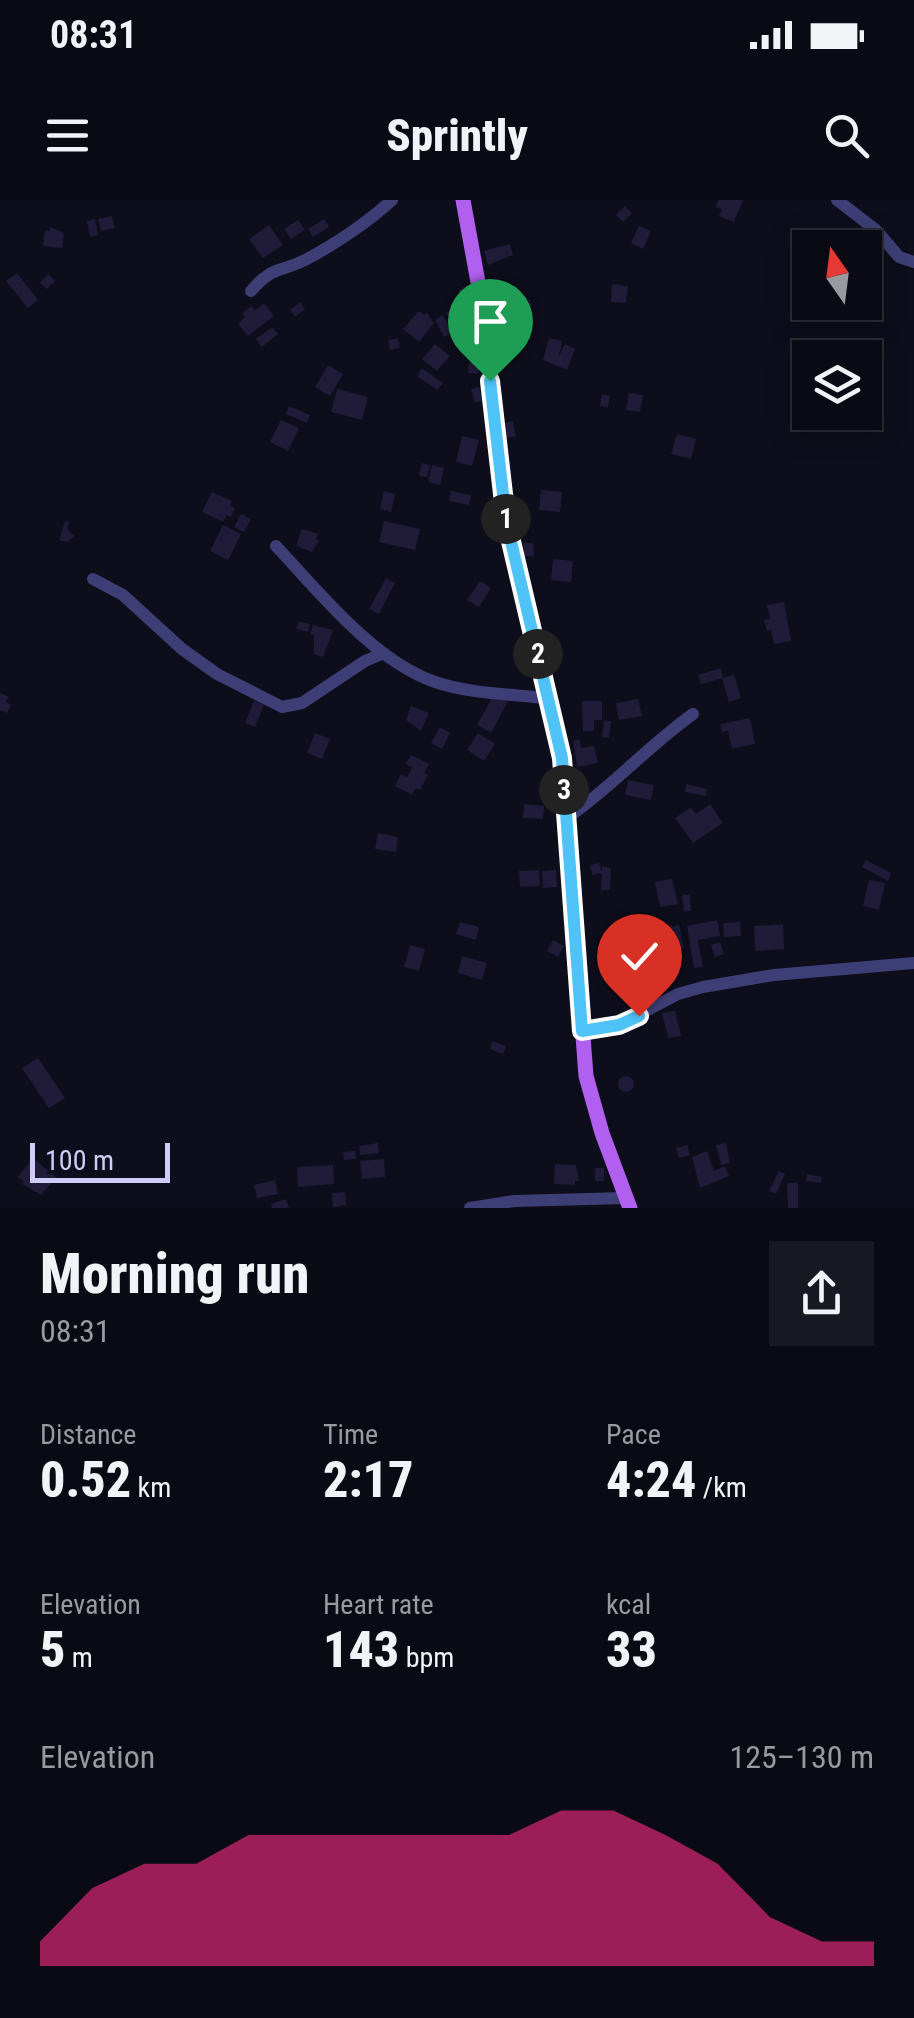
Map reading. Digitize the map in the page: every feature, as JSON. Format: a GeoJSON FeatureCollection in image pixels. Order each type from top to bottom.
{"type":"FeatureCollection","features":[{"type":"Feature","properties":{"kind":"main road"},"geometry":{"type":"LineString","coordinates":[[463,200],[484,315],[506,520],[562,758],[586,1076],[628,1203]]}},
{"type":"Feature","properties":{"kind":"street"},"geometry":{"type":"LineString","coordinates":[[250,291],[275,269],[304,260],[392,200]]}},
{"type":"Feature","properties":{"kind":"street"},"geometry":{"type":"LineString","coordinates":[[837,200],[876,230],[899,257],[914,262]]}},
{"type":"Feature","properties":{"kind":"street"},"geometry":{"type":"LineString","coordinates":[[276,546],[340,614],[407,670],[437,683],[550,700]]}},
{"type":"Feature","properties":{"kind":"street"},"geometry":{"type":"LineString","coordinates":[[92,579],[123,595],[182,649],[217,674],[282,707],[302,703],[384,652]]}},
{"type":"Feature","properties":{"kind":"street"},"geometry":{"type":"LineString","coordinates":[[567,818],[603,793],[649,748],[693,714]]}},
{"type":"Feature","properties":{"kind":"street"},"geometry":{"type":"LineString","coordinates":[[582,1031],[619,1025],[678,994],[703,988],[774,976],[914,963]]}},
{"type":"Feature","properties":{"kind":"street"},"geometry":{"type":"LineString","coordinates":[[470,1208],[514,1201],[628,1203]]}},
{"type":"Feature","properties":{"kind":"building"},"geometry":{"type":"Polygon","coordinates":[[[718,200],[743,200],[734,222],[719,216],[722,209],[716,207],[718,200]]]}},
{"type":"Feature","properties":{"kind":"building"},"geometry":{"type":"Polygon","coordinates":[[[625,206],[632,213],[623,222],[616,215],[625,206]]]}},
{"type":"Feature","properties":{"kind":"building"},"geometry":{"type":"Polygon","coordinates":[[[112,216],[115,228],[101,231],[98,219],[112,216]]]}},
{"type":"Feature","properties":{"kind":"building"},"geometry":{"type":"Polygon","coordinates":[[[95,219],[98,235],[90,237],[87,221],[95,219]]]}},
{"type":"Feature","properties":{"kind":"building"},"geometry":{"type":"Polygon","coordinates":[[[324,219],[329,227],[313,237],[308,229],[324,219]]]}},
{"type":"Feature","properties":{"kind":"building"},"geometry":{"type":"Polygon","coordinates":[[[298,220],[305,230],[291,239],[284,229],[298,220]]]}},
{"type":"Feature","properties":{"kind":"building"},"geometry":{"type":"Polygon","coordinates":[[[269,225],[283,245],[263,258],[249,239],[269,225]]]}},
{"type":"Feature","properties":{"kind":"building"},"geometry":{"type":"Polygon","coordinates":[[[639,226],[651,231],[643,249],[631,243],[639,226]]]}},
{"type":"Feature","properties":{"kind":"building"},"geometry":{"type":"Polygon","coordinates":[[[50,227],[64,233],[62,248],[43,246],[45,230],[50,227]]]}},
{"type":"Feature","properties":{"kind":"building"},"geometry":{"type":"Polygon","coordinates":[[[510,244],[513,255],[488,265],[484,251],[510,244]]]}},
{"type":"Feature","properties":{"kind":"building"},"geometry":{"type":"Polygon","coordinates":[[[17,273],[38,300],[28,308],[6,281],[17,273]]]}},
{"type":"Feature","properties":{"kind":"building"},"geometry":{"type":"Polygon","coordinates":[[[48,274],[55,281],[47,289],[40,283],[48,274]]]}},
{"type":"Feature","properties":{"kind":"building"},"geometry":{"type":"Polygon","coordinates":[[[507,283],[508,291],[493,293],[492,285],[507,283]]]}},
{"type":"Feature","properties":{"kind":"building"},"geometry":{"type":"Polygon","coordinates":[[[612,284],[628,286],[626,303],[611,302],[612,284]]]}},
{"type":"Feature","properties":{"kind":"building"},"geometry":{"type":"Polygon","coordinates":[[[465,286],[471,298],[464,302],[458,290],[465,286]]]}},
{"type":"Feature","properties":{"kind":"building"},"geometry":{"type":"Polygon","coordinates":[[[518,300],[531,300],[531,322],[518,322],[518,300]]]}},
{"type":"Feature","properties":{"kind":"building"},"geometry":{"type":"Polygon","coordinates":[[[300,302],[305,309],[295,317],[290,310],[300,302]]]}},
{"type":"Feature","properties":{"kind":"building"},"geometry":{"type":"Polygon","coordinates":[[[264,303],[274,316],[248,336],[238,324],[245,317],[242,314],[251,306],[255,310],[264,303]]]}},
{"type":"Feature","properties":{"kind":"building"},"geometry":{"type":"Polygon","coordinates":[[[460,305],[470,326],[456,332],[446,312],[460,305]]]}},
{"type":"Feature","properties":{"kind":"building"},"geometry":{"type":"Polygon","coordinates":[[[419,311],[424,315],[426,312],[434,323],[419,342],[403,329],[419,311]]]}},
{"type":"Feature","properties":{"kind":"building"},"geometry":{"type":"Polygon","coordinates":[[[443,315],[453,332],[444,337],[435,320],[443,315]]]}},
{"type":"Feature","properties":{"kind":"building"},"geometry":{"type":"Polygon","coordinates":[[[272,327],[278,334],[262,347],[256,339],[272,327]]]}},
{"type":"Feature","properties":{"kind":"building"},"geometry":{"type":"Polygon","coordinates":[[[398,338],[400,348],[390,350],[388,340],[398,338]]]}},
{"type":"Feature","properties":{"kind":"building"},"geometry":{"type":"Polygon","coordinates":[[[549,338],[562,341],[559,356],[565,344],[575,349],[567,370],[543,360],[549,338]]]}},
{"type":"Feature","properties":{"kind":"building"},"geometry":{"type":"Polygon","coordinates":[[[435,344],[450,356],[437,371],[422,359],[435,344]]]}},
{"type":"Feature","properties":{"kind":"building"},"geometry":{"type":"Polygon","coordinates":[[[469,361],[479,362],[478,374],[468,373],[469,361]]]}},
{"type":"Feature","properties":{"kind":"building"},"geometry":{"type":"Polygon","coordinates":[[[328,365],[343,374],[330,396],[315,387],[328,365]]]}},
{"type":"Feature","properties":{"kind":"building"},"geometry":{"type":"Polygon","coordinates":[[[422,368],[443,383],[437,390],[417,376],[422,368]]]}},
{"type":"Feature","properties":{"kind":"building"},"geometry":{"type":"Polygon","coordinates":[[[479,387],[482,401],[475,403],[471,389],[479,387]]]}},
{"type":"Feature","properties":{"kind":"building"},"geometry":{"type":"Polygon","coordinates":[[[337,389],[368,397],[362,420],[331,412],[337,389]]]}},
{"type":"Feature","properties":{"kind":"building"},"geometry":{"type":"Polygon","coordinates":[[[629,393],[643,395],[640,412],[626,410],[629,393]]]}},
{"type":"Feature","properties":{"kind":"building"},"geometry":{"type":"Polygon","coordinates":[[[602,394],[610,396],[608,407],[600,406],[602,394]]]}},
{"type":"Feature","properties":{"kind":"building"},"geometry":{"type":"Polygon","coordinates":[[[289,406],[310,415],[307,423],[286,414],[289,406]]]}},
{"type":"Feature","properties":{"kind":"building"},"geometry":{"type":"Polygon","coordinates":[[[281,420],[299,428],[288,451],[270,442],[281,420]]]}},
{"type":"Feature","properties":{"kind":"building"},"geometry":{"type":"Polygon","coordinates":[[[513,421],[516,436],[507,438],[504,423],[513,421]]]}},
{"type":"Feature","properties":{"kind":"building"},"geometry":{"type":"Polygon","coordinates":[[[677,434],[696,439],[691,459],[671,454],[677,434]]]}},
{"type":"Feature","properties":{"kind":"building"},"geometry":{"type":"Polygon","coordinates":[[[462,436],[479,440],[472,466],[456,462],[462,436]]]}},
{"type":"Feature","properties":{"kind":"building"},"geometry":{"type":"Polygon","coordinates":[[[422,463],[430,465],[427,477],[419,476],[422,463]]]}},
{"type":"Feature","properties":{"kind":"building"},"geometry":{"type":"Polygon","coordinates":[[[432,465],[444,468],[440,485],[428,482],[432,465]]]}},
{"type":"Feature","properties":{"kind":"building"},"geometry":{"type":"Polygon","coordinates":[[[541,490],[562,492],[560,512],[539,510],[541,490]]]}},
{"type":"Feature","properties":{"kind":"building"},"geometry":{"type":"Polygon","coordinates":[[[384,491],[395,494],[391,512],[380,509],[384,491]]]}},
{"type":"Feature","properties":{"kind":"building"},"geometry":{"type":"Polygon","coordinates":[[[451,491],[471,495],[469,505],[449,501],[451,491]]]}},
{"type":"Feature","properties":{"kind":"building"},"geometry":{"type":"Polygon","coordinates":[[[212,492],[232,501],[230,505],[235,508],[223,522],[202,512],[212,492]]]}},
{"type":"Feature","properties":{"kind":"building"},"geometry":{"type":"Polygon","coordinates":[[[241,514],[251,519],[244,532],[234,527],[241,514]]]}},
{"type":"Feature","properties":{"kind":"building"},"geometry":{"type":"Polygon","coordinates":[[[65,521],[74,536],[68,542],[59,540],[65,521]]]}},
{"type":"Feature","properties":{"kind":"building"},"geometry":{"type":"Polygon","coordinates":[[[384,521],[420,529],[415,550],[379,542],[384,521]]]}},
{"type":"Feature","properties":{"kind":"building"},"geometry":{"type":"Polygon","coordinates":[[[223,525],[241,534],[228,560],[210,551],[223,525]]]}},
{"type":"Feature","properties":{"kind":"building"},"geometry":{"type":"Polygon","coordinates":[[[302,529],[318,534],[312,552],[296,546],[302,529]]]}},
{"type":"Feature","properties":{"kind":"building"},"geometry":{"type":"Polygon","coordinates":[[[523,543],[533,543],[534,556],[524,556],[523,543]]]}},
{"type":"Feature","properties":{"kind":"building"},"geometry":{"type":"Polygon","coordinates":[[[553,559],[573,561],[571,582],[551,580],[553,559]]]}},
{"type":"Feature","properties":{"kind":"building"},"geometry":{"type":"Polygon","coordinates":[[[386,578],[395,583],[379,614],[369,609],[386,578]]]}},
{"type":"Feature","properties":{"kind":"building"},"geometry":{"type":"Polygon","coordinates":[[[480,581],[491,588],[479,607],[467,600],[480,581]]]}},
{"type":"Feature","properties":{"kind":"building"},"geometry":{"type":"Polygon","coordinates":[[[784,602],[791,641],[774,644],[764,620],[770,619],[767,605],[784,602]]]}},
{"type":"Feature","properties":{"kind":"building"},"geometry":{"type":"Polygon","coordinates":[[[299,621],[310,624],[308,632],[296,629],[299,621]]]}},
{"type":"Feature","properties":{"kind":"building"},"geometry":{"type":"Polygon","coordinates":[[[313,625],[333,630],[323,657],[314,654],[314,635],[310,634],[313,625]]]}},
{"type":"Feature","properties":{"kind":"building"},"geometry":{"type":"Polygon","coordinates":[[[721,668],[723,678],[701,684],[698,675],[721,668]]]}},
{"type":"Feature","properties":{"kind":"building"},"geometry":{"type":"Polygon","coordinates":[[[734,675],[741,698],[729,702],[722,678],[734,675]]]}},
{"type":"Feature","properties":{"kind":"building"},"geometry":{"type":"Polygon","coordinates":[[[0,693],[9,697],[7,713],[0,710],[0,693]]]}},
{"type":"Feature","properties":{"kind":"building"},"geometry":{"type":"Polygon","coordinates":[[[494,694],[508,701],[491,733],[477,725],[494,694]]]}},
{"type":"Feature","properties":{"kind":"building"},"geometry":{"type":"Polygon","coordinates":[[[638,699],[642,716],[619,720],[616,703],[638,699]]]}},
{"type":"Feature","properties":{"kind":"building"},"geometry":{"type":"Polygon","coordinates":[[[254,701],[264,705],[255,727],[245,723],[254,701]]]}},
{"type":"Feature","properties":{"kind":"building"},"geometry":{"type":"Polygon","coordinates":[[[582,701],[602,701],[602,720],[594,720],[594,731],[583,731],[582,701]]]}},
{"type":"Feature","properties":{"kind":"building"},"geometry":{"type":"Polygon","coordinates":[[[411,706],[429,713],[421,731],[406,720],[411,706]]]}},
{"type":"Feature","properties":{"kind":"building"},"geometry":{"type":"Polygon","coordinates":[[[750,718],[755,744],[732,749],[728,731],[722,732],[720,724],[750,718]]]}},
{"type":"Feature","properties":{"kind":"building"},"geometry":{"type":"Polygon","coordinates":[[[604,720],[611,721],[609,738],[602,737],[604,720]]]}},
{"type":"Feature","properties":{"kind":"building"},"geometry":{"type":"Polygon","coordinates":[[[440,727],[450,733],[442,749],[431,743],[440,727]]]}},
{"type":"Feature","properties":{"kind":"building"},"geometry":{"type":"Polygon","coordinates":[[[315,733],[330,739],[322,759],[307,753],[315,733]]]}},
{"type":"Feature","properties":{"kind":"building"},"geometry":{"type":"Polygon","coordinates":[[[478,733],[495,744],[484,761],[467,750],[478,733]]]}},
{"type":"Feature","properties":{"kind":"building"},"geometry":{"type":"Polygon","coordinates":[[[579,739],[581,748],[594,746],[598,763],[577,767],[573,741],[579,739]]]}},
{"type":"Feature","properties":{"kind":"building"},"geometry":{"type":"Polygon","coordinates":[[[411,755],[429,764],[420,790],[416,788],[412,795],[395,786],[401,774],[407,777],[412,768],[406,764],[411,755]]]}},
{"type":"Feature","properties":{"kind":"building"},"geometry":{"type":"Polygon","coordinates":[[[628,780],[654,785],[651,800],[625,795],[628,780]]]}},
{"type":"Feature","properties":{"kind":"building"},"geometry":{"type":"Polygon","coordinates":[[[686,784],[707,789],[706,796],[685,792],[686,784]]]}},
{"type":"Feature","properties":{"kind":"building"},"geometry":{"type":"Polygon","coordinates":[[[524,804],[544,806],[543,819],[523,818],[524,804]]]}},
{"type":"Feature","properties":{"kind":"building"},"geometry":{"type":"Polygon","coordinates":[[[710,804],[723,823],[693,843],[675,818],[691,807],[696,814],[710,804]]]}},
{"type":"Feature","properties":{"kind":"building"},"geometry":{"type":"Polygon","coordinates":[[[378,833],[398,837],[396,852],[375,849],[378,833]]]}},
{"type":"Feature","properties":{"kind":"building"},"geometry":{"type":"Polygon","coordinates":[[[866,860],[891,873],[888,881],[862,867],[866,860]]]}},
{"type":"Feature","properties":{"kind":"building"},"geometry":{"type":"Polygon","coordinates":[[[599,863],[602,873],[592,875],[590,865],[599,863]]]}},
{"type":"Feature","properties":{"kind":"building"},"geometry":{"type":"Polygon","coordinates":[[[602,867],[611,868],[610,890],[601,890],[602,867]]]}},
{"type":"Feature","properties":{"kind":"building"},"geometry":{"type":"Polygon","coordinates":[[[539,870],[540,886],[520,887],[519,871],[539,870]]]}},
{"type":"Feature","properties":{"kind":"building"},"geometry":{"type":"Polygon","coordinates":[[[556,870],[557,887],[543,888],[542,871],[556,870]]]}},
{"type":"Feature","properties":{"kind":"building"},"geometry":{"type":"Polygon","coordinates":[[[672,879],[678,904],[660,907],[655,882],[672,879]]]}},
{"type":"Feature","properties":{"kind":"building"},"geometry":{"type":"Polygon","coordinates":[[[869,880],[885,883],[879,910],[863,906],[869,880]]]}},
{"type":"Feature","properties":{"kind":"building"},"geometry":{"type":"Polygon","coordinates":[[[682,895],[690,895],[691,911],[684,912],[682,895]]]}},
{"type":"Feature","properties":{"kind":"building"},"geometry":{"type":"Polygon","coordinates":[[[717,920],[720,936],[698,940],[703,967],[694,968],[687,926],[717,920]]]}},
{"type":"Feature","properties":{"kind":"building"},"geometry":{"type":"Polygon","coordinates":[[[460,922],[479,927],[476,940],[456,934],[460,922]]]}},
{"type":"Feature","properties":{"kind":"building"},"geometry":{"type":"Polygon","coordinates":[[[740,922],[741,936],[724,937],[723,923],[740,922]]]}},
{"type":"Feature","properties":{"kind":"building"},"geometry":{"type":"Polygon","coordinates":[[[783,924],[784,949],[755,951],[754,926],[783,924]]]}},
{"type":"Feature","properties":{"kind":"building"},"geometry":{"type":"Polygon","coordinates":[[[679,925],[684,948],[664,952],[660,929],[679,925]]]}},
{"type":"Feature","properties":{"kind":"building"},"geometry":{"type":"Polygon","coordinates":[[[553,940],[564,946],[558,957],[547,951],[553,940]]]}},
{"type":"Feature","properties":{"kind":"building"},"geometry":{"type":"Polygon","coordinates":[[[720,942],[724,954],[715,957],[711,945],[720,942]]]}},
{"type":"Feature","properties":{"kind":"building"},"geometry":{"type":"Polygon","coordinates":[[[630,944],[636,971],[618,975],[611,948],[630,944]]]}},
{"type":"Feature","properties":{"kind":"building"},"geometry":{"type":"Polygon","coordinates":[[[410,945],[425,949],[419,971],[404,967],[410,945]]]}},
{"type":"Feature","properties":{"kind":"building"},"geometry":{"type":"Polygon","coordinates":[[[462,956],[487,963],[482,980],[458,973],[462,956]]]}},
{"type":"Feature","properties":{"kind":"building"},"geometry":{"type":"Polygon","coordinates":[[[675,1011],[681,1036],[668,1038],[662,1013],[675,1011]]]}},
{"type":"Feature","properties":{"kind":"building"},"geometry":{"type":"Polygon","coordinates":[[[492,1041],[506,1046],[503,1054],[490,1049],[492,1041]]]}},
{"type":"Feature","properties":{"kind":"building"},"geometry":{"type":"Polygon","coordinates":[[[38,1058],[65,1098],[49,1108],[22,1068],[38,1058]]]}},
{"type":"Feature","properties":{"kind":"building"},"geometry":{"type":"Polygon","coordinates":[[[626,1076],[634,1084],[626,1092],[618,1084],[626,1076]]]}},
{"type":"Feature","properties":{"kind":"building"},"geometry":{"type":"Polygon","coordinates":[[[378,1143],[379,1153],[360,1155],[359,1146],[378,1143]]]}},
{"type":"Feature","properties":{"kind":"building"},"geometry":{"type":"Polygon","coordinates":[[[726,1143],[730,1163],[721,1165],[716,1145],[726,1143]]]}},
{"type":"Feature","properties":{"kind":"building"},"geometry":{"type":"Polygon","coordinates":[[[687,1145],[690,1155],[679,1158],[676,1148],[687,1145]]]}},
{"type":"Feature","properties":{"kind":"building"},"geometry":{"type":"Polygon","coordinates":[[[355,1151],[356,1159],[344,1160],[343,1152],[355,1151]]]}},
{"type":"Feature","properties":{"kind":"building"},"geometry":{"type":"Polygon","coordinates":[[[707,1151],[714,1171],[725,1166],[729,1176],[700,1188],[692,1157],[707,1151]]]}},
{"type":"Feature","properties":{"kind":"building"},"geometry":{"type":"Polygon","coordinates":[[[33,1158],[56,1177],[41,1195],[22,1184],[18,1177],[33,1158]]]}},
{"type":"Feature","properties":{"kind":"building"},"geometry":{"type":"Polygon","coordinates":[[[384,1159],[385,1177],[362,1179],[360,1161],[384,1159]]]}},
{"type":"Feature","properties":{"kind":"building"},"geometry":{"type":"Polygon","coordinates":[[[555,1164],[576,1165],[579,1181],[575,1185],[554,1184],[555,1164]]]}},
{"type":"Feature","properties":{"kind":"building"},"geometry":{"type":"Polygon","coordinates":[[[333,1165],[334,1184],[298,1187],[297,1167],[333,1165]]]}},
{"type":"Feature","properties":{"kind":"building"},"geometry":{"type":"Polygon","coordinates":[[[595,1168],[604,1168],[604,1181],[595,1181],[595,1168]]]}},
{"type":"Feature","properties":{"kind":"building"},"geometry":{"type":"Polygon","coordinates":[[[779,1171],[785,1174],[776,1194],[769,1191],[779,1171]]]}},
{"type":"Feature","properties":{"kind":"building"},"geometry":{"type":"Polygon","coordinates":[[[807,1174],[822,1177],[821,1183],[806,1181],[807,1174]]]}},
{"type":"Feature","properties":{"kind":"building"},"geometry":{"type":"Polygon","coordinates":[[[275,1180],[278,1194],[257,1198],[254,1185],[275,1180]]]}},
{"type":"Feature","properties":{"kind":"building"},"geometry":{"type":"Polygon","coordinates":[[[787,1183],[798,1183],[798,1208],[788,1208],[787,1183]]]}},
{"type":"Feature","properties":{"kind":"building"},"geometry":{"type":"Polygon","coordinates":[[[345,1192],[346,1205],[333,1207],[332,1193],[345,1192]]]}},
{"type":"Feature","properties":{"kind":"building"},"geometry":{"type":"Polygon","coordinates":[[[286,1199],[289,1208],[272,1208],[271,1204],[286,1199]]]}},
{"type":"Feature","properties":{"kind":"route"},"geometry":{"type":"LineString","coordinates":[[490,381],[506,520],[562,758],[582,1031],[619,1025],[639,1016]]}}]}
